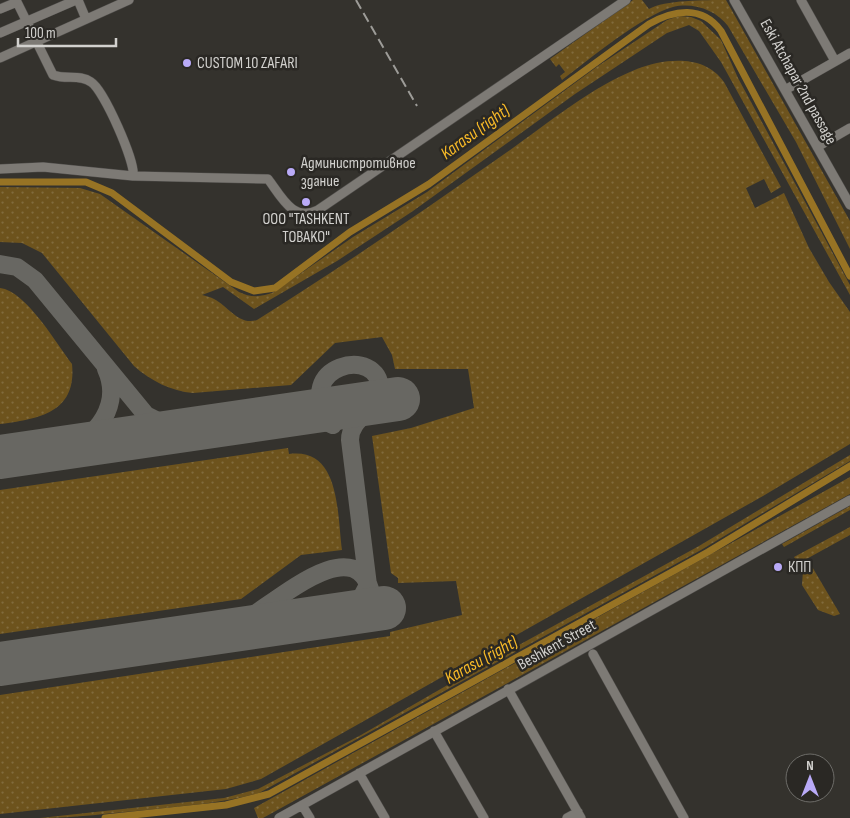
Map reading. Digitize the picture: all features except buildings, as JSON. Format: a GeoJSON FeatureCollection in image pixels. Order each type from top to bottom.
{"type":"FeatureCollection","features":[{"type":"Feature","properties":{"kind":"street"},"geometry":{"type":"LineString","coordinates":[[0,56],[36,42],[116,3],[129,0]]}},
{"type":"Feature","properties":{"kind":"street"},"geometry":{"type":"LineString","coordinates":[[0,169],[43,167],[132,176],[268,179],[291,210],[300,214],[312,213],[626,0]]}},
{"type":"Feature","properties":{"kind":"street","name":"Eski Atchapar 2nd passage"},"geometry":{"type":"LineString","coordinates":[[734,0],[850,205]]}},
{"type":"Feature","properties":{"kind":"street"},"geometry":{"type":"LineString","coordinates":[[802,0],[836,61]]}},
{"type":"Feature","properties":{"kind":"street"},"geometry":{"type":"LineString","coordinates":[[0,33],[73,1],[86,19]]}},
{"type":"Feature","properties":{"kind":"street"},"geometry":{"type":"LineString","coordinates":[[0,9],[17,2],[53,75],[83,78],[98,89],[133,162],[132,176]]}},
{"type":"Feature","properties":{"kind":"street"},"geometry":{"type":"LineString","coordinates":[[785,90],[850,52]]}},
{"type":"Feature","properties":{"kind":"street"},"geometry":{"type":"LineString","coordinates":[[817,147],[850,128]]}},
{"type":"Feature","properties":{"kind":"street","name":"Beshkent Street"},"geometry":{"type":"LineString","coordinates":[[279,818],[850,500]]}},
{"type":"Feature","properties":{"kind":"street"},"geometry":{"type":"LineString","coordinates":[[593,654],[684,818]]}},
{"type":"Feature","properties":{"kind":"street"},"geometry":{"type":"LineString","coordinates":[[508,689],[580,815],[567,818]]}},
{"type":"Feature","properties":{"kind":"street"},"geometry":{"type":"LineString","coordinates":[[434,731],[484,818]]}},
{"type":"Feature","properties":{"kind":"street"},"geometry":{"type":"LineString","coordinates":[[359,773],[385,818]]}},
{"type":"Feature","properties":{"kind":"street"},"geometry":{"type":"LineString","coordinates":[[302,805],[310,818]]}},
{"type":"Feature","properties":{"kind":"shaded area"},"geometry":{"type":"Polygon","coordinates":[[[633,0],[642,0],[649,9],[675,2],[726,0],[850,221],[850,249],[796,142],[728,26],[711,12],[696,7],[681,6],[660,12],[616,39],[562,80],[560,76],[565,72],[559,64],[556,67],[550,59],[633,0]]]}},
{"type":"Feature","properties":{"kind":"shaded area"},"geometry":{"type":"Polygon","coordinates":[[[679,16],[691,17],[701,21],[721,40],[738,78],[850,285],[850,295],[721,62],[699,31],[689,25],[667,33],[575,94],[413,211],[337,261],[254,309],[223,287],[202,295],[219,302],[239,318],[251,321],[257,320],[380,240],[566,109],[601,87],[648,65],[672,61],[696,63],[716,73],[724,82],[781,187],[771,193],[764,179],[746,188],[755,208],[784,193],[809,248],[850,312],[850,444],[763,496],[261,779],[226,789],[0,814],[0,695],[390,636],[390,632],[462,615],[456,581],[398,583],[398,578],[391,573],[372,436],[411,428],[474,408],[468,369],[395,369],[392,355],[382,337],[335,343],[291,385],[193,393],[177,390],[162,384],[134,366],[42,253],[22,243],[0,242],[0,187],[80,188],[100,194],[239,292],[252,296],[265,295],[274,292],[353,237],[427,192],[598,66],[667,20],[679,16]]]}},
{"type":"Feature","properties":{"kind":"shaded area"},"geometry":{"type":"Polygon","coordinates":[[[0,288],[10,291],[20,298],[40,319],[72,364],[72,380],[68,393],[61,403],[52,410],[41,416],[0,424],[0,288]]]}},
{"type":"Feature","properties":{"kind":"shaded area"},"geometry":{"type":"Polygon","coordinates":[[[288,448],[289,454],[306,455],[319,461],[327,472],[337,502],[342,550],[301,555],[241,599],[0,634],[0,490],[288,448]]]}},
{"type":"Feature","properties":{"kind":"shaded area"},"geometry":{"type":"Polygon","coordinates":[[[850,455],[850,461],[701,550],[259,793],[189,806],[40,818],[224,798],[258,789],[361,735],[470,672],[699,546],[850,455]]]}},
{"type":"Feature","properties":{"kind":"shaded area"},"geometry":{"type":"Polygon","coordinates":[[[850,477],[850,494],[263,818],[258,818],[254,808],[850,477]]]}},
{"type":"Feature","properties":{"kind":"shaded area"},"geometry":{"type":"Polygon","coordinates":[[[850,506],[850,510],[784,547],[782,544],[850,506]]]}},
{"type":"Feature","properties":{"kind":"shaded area"},"geometry":{"type":"Polygon","coordinates":[[[850,527],[850,535],[801,562],[794,557],[850,527]]]}},
{"type":"Feature","properties":{"kind":"shaded area"},"geometry":{"type":"Polygon","coordinates":[[[811,565],[840,614],[834,616],[818,610],[802,585],[803,570],[811,565]]]}},
{"type":"Feature","properties":{"kind":"waterway","name":"Karasu (right)"},"geometry":{"type":"LineString","coordinates":[[0,182],[86,182],[112,193],[231,282],[254,291],[275,288],[350,232],[429,184],[649,24],[658,19],[687,12],[705,17],[721,31],[850,276]]}},
{"type":"Feature","properties":{"kind":"waterway","name":"Karasu (right)"},"geometry":{"type":"LineString","coordinates":[[105,818],[226,805],[269,794],[708,552],[850,466]]}},
{"type":"Feature","properties":{"kind":"taxiway"},"geometry":{"type":"LineString","coordinates":[[0,264],[17,267],[35,280],[146,415],[170,427],[199,428]]}},
{"type":"Feature","properties":{"kind":"taxiway"},"geometry":{"type":"LineString","coordinates":[[331,423],[321,403],[321,387],[328,375],[340,368],[354,365],[367,368],[376,376],[380,390],[379,397],[371,409],[359,419],[351,432],[350,440],[368,585],[359,602],[341,614]]}},
{"type":"Feature","properties":{"kind":"taxiway"},"geometry":{"type":"LineString","coordinates":[[64,448],[87,436],[104,418],[109,407],[111,395],[106,369]]}},
{"type":"Feature","properties":{"kind":"taxiway"},"geometry":{"type":"LineString","coordinates":[[288,415],[314,416],[333,425]]}},
{"type":"Feature","properties":{"kind":"taxiway"},"geometry":{"type":"LineString","coordinates":[[225,631],[239,625],[301,583],[323,572],[343,567],[359,572],[370,589]]}},
{"type":"Feature","properties":{"kind":"taxiway"},"geometry":{"type":"LineString","coordinates":[[318,618],[342,623],[354,621]]}},
{"type":"Feature","properties":{"kind":"runway"},"geometry":{"type":"LineString","coordinates":[[0,457],[398,399]]}},
{"type":"Feature","properties":{"kind":"runway"},"geometry":{"type":"LineString","coordinates":[[0,664],[384,608]]}},
{"type":"Feature","properties":{"kind":"railway"},"geometry":{"type":"LineString","coordinates":[[356,0],[417,106]]}},
{"type":"Feature","properties":{"kind":"place","name":"CUSTOM 10 ZAFARI"},"geometry":{"type":"Point","coordinates":[187,63]}},
{"type":"Feature","properties":{"kind":"place","name":"Администротивное здание"},"geometry":{"type":"Point","coordinates":[291,172]}},
{"type":"Feature","properties":{"kind":"place","name":"OOO \"TASHKENT TOBAKO\""},"geometry":{"type":"Point","coordinates":[306,202]}},
{"type":"Feature","properties":{"kind":"place","name":"КПП"},"geometry":{"type":"Point","coordinates":[778,567]}}]}
